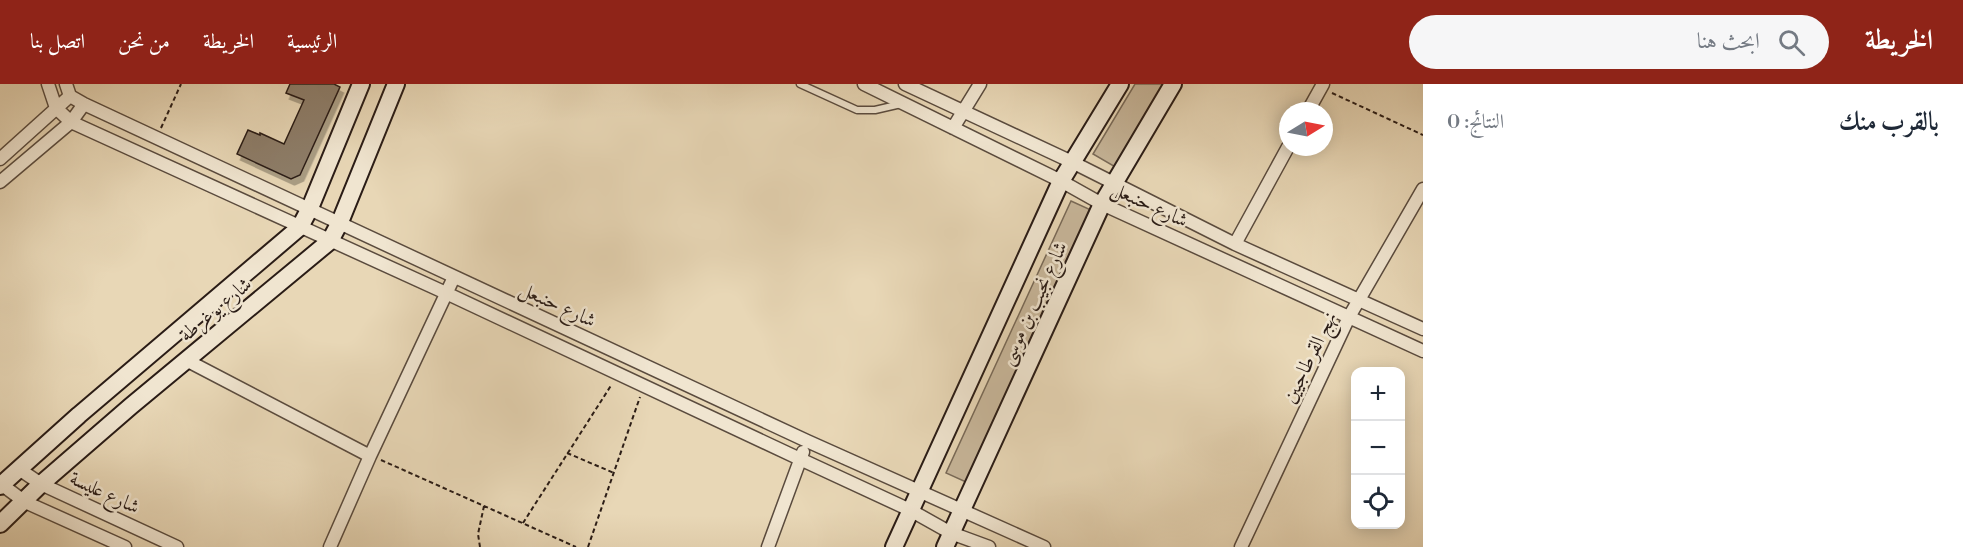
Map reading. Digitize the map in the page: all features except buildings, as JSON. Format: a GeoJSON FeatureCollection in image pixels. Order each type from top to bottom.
{"type":"FeatureCollection","features":[{"type":"Feature","properties":{"kind":"street","name":"شارع حنبعل"},"geometry":{"type":"LineString","coordinates":[[48,84],[56,108],[71,122],[446,293],[910,510],[948,540],[989,547]]}},
{"type":"Feature","properties":{"kind":"street","name":"شارع يوغرطة"},"geometry":{"type":"LineString","coordinates":[[1,485],[79,414],[300,227],[361,84]]}},
{"type":"Feature","properties":{"kind":"street","name":"شارع يوغرطة"},"geometry":{"type":"LineString","coordinates":[[0,524],[41,484],[330,241],[340,222],[396,84]]}},
{"type":"Feature","properties":{"kind":"street","name":"شارع حنبعل"},"geometry":{"type":"LineString","coordinates":[[864,84],[1102,204],[1423,351]]}},
{"type":"Feature","properties":{"kind":"street","name":"شارع حنبعل"},"geometry":{"type":"LineString","coordinates":[[905,84],[1072,162],[1235,244],[1423,329]]}},
{"type":"Feature","properties":{"kind":"street"},"geometry":{"type":"LineString","coordinates":[[953,128],[980,84]]}},
{"type":"Feature","properties":{"kind":"street"},"geometry":{"type":"LineString","coordinates":[[894,547],[1060,181],[1120,84]]}},
{"type":"Feature","properties":{"kind":"street","name":"شارع نجيب بن موسى"},"geometry":{"type":"LineString","coordinates":[[948,540],[1102,204],[1173,84]]}},
{"type":"Feature","properties":{"kind":"street"},"geometry":{"type":"LineString","coordinates":[[1313,102],[1322,86]]}},
{"type":"Feature","properties":{"kind":"street","name":"شارع حنبعل"},"geometry":{"type":"LineString","coordinates":[[68,90],[84,104],[156,138],[807,441],[1044,547]]}},
{"type":"Feature","properties":{"kind":"street"},"geometry":{"type":"LineString","coordinates":[[0,159],[56,108],[68,90]]}},
{"type":"Feature","properties":{"kind":"street"},"geometry":{"type":"LineString","coordinates":[[0,182],[71,122],[84,104]]}},
{"type":"Feature","properties":{"kind":"street"},"geometry":{"type":"LineString","coordinates":[[1235,244],[1283,156]]}},
{"type":"Feature","properties":{"kind":"street","name":"نهج القرطاجيين"},"geometry":{"type":"LineString","coordinates":[[1241,547],[1349,316],[1423,189]]}},
{"type":"Feature","properties":{"kind":"street"},"geometry":{"type":"LineString","coordinates":[[330,547],[454,276]]}},
{"type":"Feature","properties":{"kind":"street"},"geometry":{"type":"LineString","coordinates":[[186,360],[370,456]]}},
{"type":"Feature","properties":{"kind":"street"},"geometry":{"type":"LineString","coordinates":[[768,547],[807,441]]}},
{"type":"Feature","properties":{"kind":"street","name":"شارع عليسة"},"geometry":{"type":"LineString","coordinates":[[19,469],[41,484],[177,547]]}},
{"type":"Feature","properties":{"kind":"street"},"geometry":{"type":"LineString","coordinates":[[1,485],[25,502],[125,547]]}},
{"type":"Feature","properties":{"kind":"lane"},"geometry":{"type":"LineString","coordinates":[[800,84],[857,110],[875,110],[904,104]]}},
{"type":"Feature","properties":{"kind":"path"},"geometry":{"type":"LineString","coordinates":[[156,138],[181,84]]}},
{"type":"Feature","properties":{"kind":"path"},"geometry":{"type":"LineString","coordinates":[[1322,86],[1423,135]]}},
{"type":"Feature","properties":{"kind":"path"},"geometry":{"type":"LineString","coordinates":[[523,523],[618,375]]}},
{"type":"Feature","properties":{"kind":"path"},"geometry":{"type":"LineString","coordinates":[[588,547],[643,387]]}},
{"type":"Feature","properties":{"kind":"path"},"geometry":{"type":"LineString","coordinates":[[567,453],[614,473]]}},
{"type":"Feature","properties":{"kind":"path"},"geometry":{"type":"LineString","coordinates":[[370,456],[576,547]]}},
{"type":"Feature","properties":{"kind":"path"},"geometry":{"type":"LineString","coordinates":[[480,547],[478,534],[484,506]]}},
{"type":"Feature","properties":{"kind":"shaded area"},"geometry":{"type":"Polygon","coordinates":[[[1135,84],[1167,84],[1117,168],[1093,154],[1135,84]]]}},
{"type":"Feature","properties":{"kind":"shaded area"},"geometry":{"type":"Polygon","coordinates":[[[1071,201],[1091,210],[966,482],[946,473],[1071,201]]]}}]}
